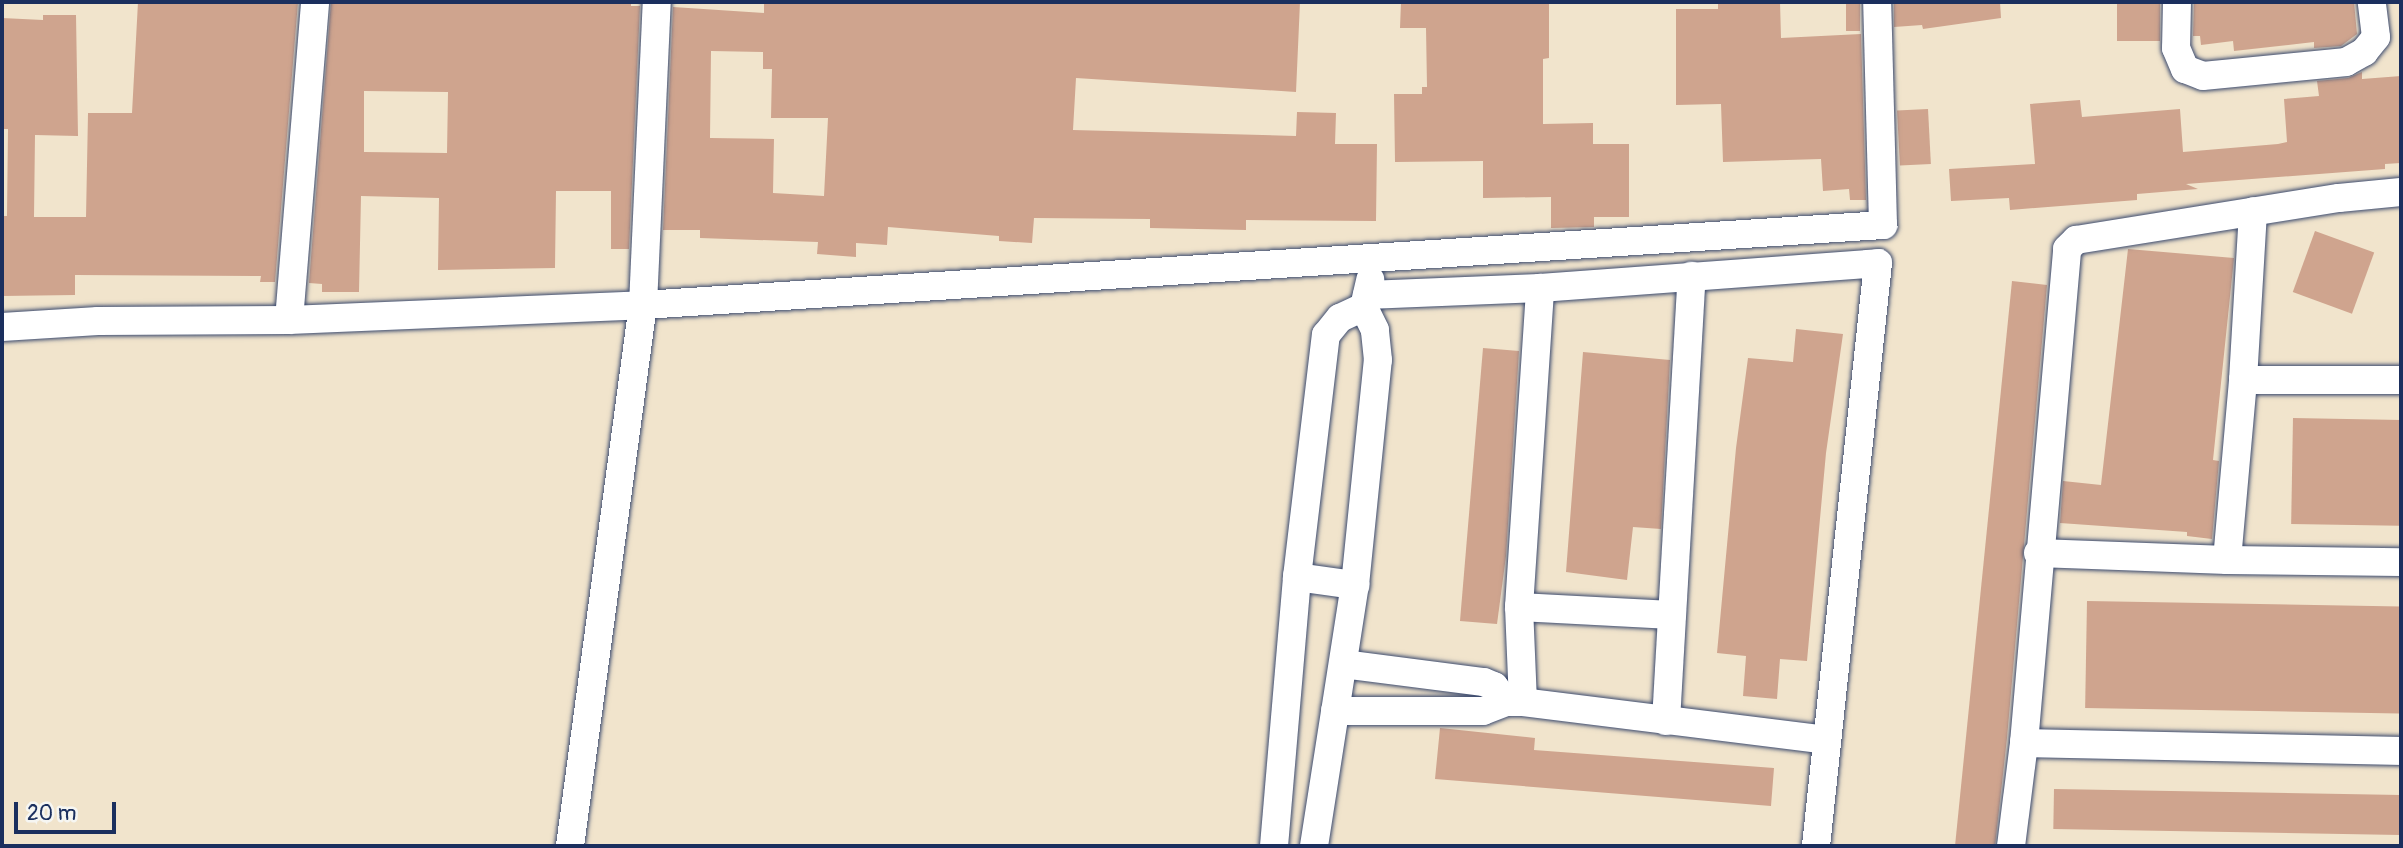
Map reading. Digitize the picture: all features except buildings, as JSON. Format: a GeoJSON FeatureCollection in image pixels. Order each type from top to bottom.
{"type":"FeatureCollection","features":[{"type":"Feature","properties":{"kind":"street"},"geometry":{"type":"LineString","coordinates":[[289,320],[315,2]]}},
{"type":"Feature","properties":{"kind":"street"},"geometry":{"type":"LineString","coordinates":[[570,846],[643,304],[657,2]]}},
{"type":"Feature","properties":{"kind":"street"},"geometry":{"type":"LineString","coordinates":[[2,327],[98,321],[289,320],[643,304],[1883,225],[1877,2]]}},
{"type":"Feature","properties":{"kind":"street"},"geometry":{"type":"LineString","coordinates":[[2177,2],[2176,48],[2185,69],[2203,76],[2346,62],[2364,52],[2376,37],[2372,2]]}},
{"type":"Feature","properties":{"kind":"street"},"geometry":{"type":"LineString","coordinates":[[2011,846],[2024,743],[2038,553],[2069,245],[2076,240],[2253,211],[2401,192]]}},
{"type":"Feature","properties":{"kind":"street"},"geometry":{"type":"LineString","coordinates":[[2227,560],[2243,380],[2253,211]]}},
{"type":"Feature","properties":{"kind":"street"},"geometry":{"type":"LineString","coordinates":[[1314,846],[1354,585],[1378,360],[1375,330],[1366,301],[1374,258]]}},
{"type":"Feature","properties":{"kind":"street"},"geometry":{"type":"LineString","coordinates":[[1274,846],[1297,577],[1326,335],[1340,317],[1366,301],[1878,262],[1816,846]]}},
{"type":"Feature","properties":{"kind":"street"},"geometry":{"type":"LineString","coordinates":[[1666,721],[1692,275]]}},
{"type":"Feature","properties":{"kind":"street"},"geometry":{"type":"LineString","coordinates":[[1514,702],[1540,288]]}},
{"type":"Feature","properties":{"kind":"street"},"geometry":{"type":"LineString","coordinates":[[2243,380],[2401,380]]}},
{"type":"Feature","properties":{"kind":"street"},"geometry":{"type":"LineString","coordinates":[[2038,553],[2227,560],[2401,562]]}},
{"type":"Feature","properties":{"kind":"street"},"geometry":{"type":"LineString","coordinates":[[1297,577],[1354,585]]}},
{"type":"Feature","properties":{"kind":"street"},"geometry":{"type":"LineString","coordinates":[[1519,607],[1672,615]]}},
{"type":"Feature","properties":{"kind":"street"},"geometry":{"type":"LineString","coordinates":[[1343,664],[1484,682],[1494,686],[1514,702]]}},
{"type":"Feature","properties":{"kind":"street"},"geometry":{"type":"LineString","coordinates":[[1335,711],[1483,711],[1514,702],[1827,740]]}},
{"type":"Feature","properties":{"kind":"street"},"geometry":{"type":"LineString","coordinates":[[2024,743],[2401,751]]}}]}
